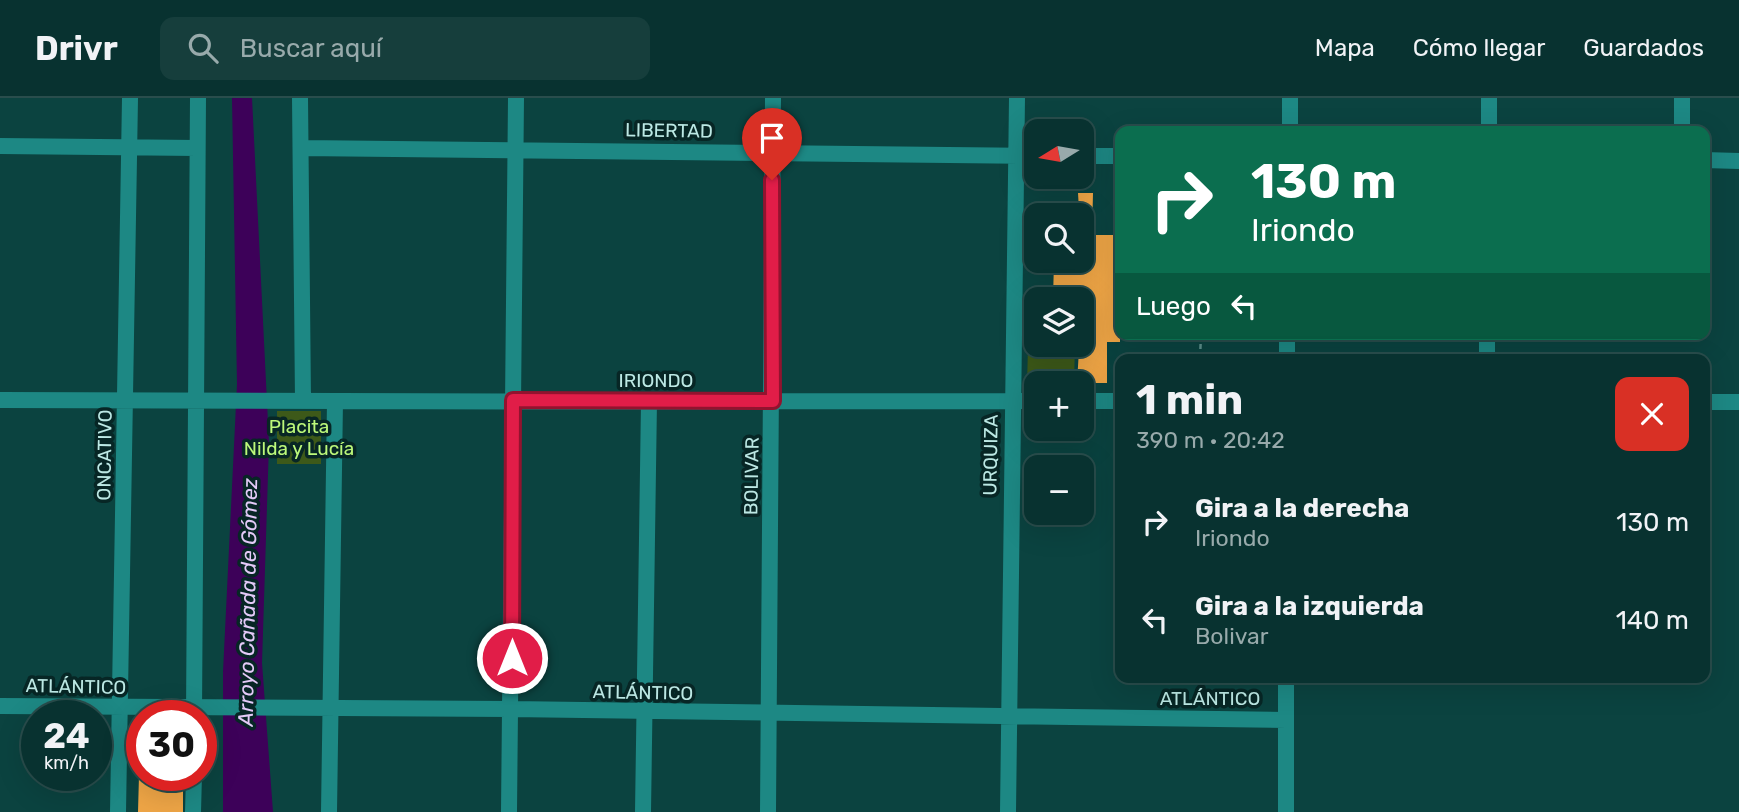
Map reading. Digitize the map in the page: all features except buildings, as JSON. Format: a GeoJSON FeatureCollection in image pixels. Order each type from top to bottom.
{"type":"FeatureCollection","features":[{"type":"Feature","properties":{"kind":"street","name":"ONCATIVO"},"geometry":{"type":"LineString","coordinates":[[118,812],[130,98]]}},
{"type":"Feature","properties":{"kind":"street"},"geometry":{"type":"LineString","coordinates":[[198,98],[198,700]]}},
{"type":"Feature","properties":{"kind":"street"},"geometry":{"type":"LineString","coordinates":[[300,98],[303,401]]}},
{"type":"Feature","properties":{"kind":"street"},"geometry":{"type":"LineString","coordinates":[[509,812],[516,98]]}},
{"type":"Feature","properties":{"kind":"street","name":"BOLIVAR"},"geometry":{"type":"LineString","coordinates":[[768,812],[773,401],[773,98]]}},
{"type":"Feature","properties":{"kind":"street","name":"URQUIZA"},"geometry":{"type":"LineString","coordinates":[[1008,812],[1017,98]]}},
{"type":"Feature","properties":{"kind":"street"},"geometry":{"type":"LineString","coordinates":[[1290,98],[1290,126]]}},
{"type":"Feature","properties":{"kind":"street"},"geometry":{"type":"LineString","coordinates":[[1489,98],[1489,126]]}},
{"type":"Feature","properties":{"kind":"street"},"geometry":{"type":"LineString","coordinates":[[1682,98],[1682,126]]}},
{"type":"Feature","properties":{"kind":"street"},"geometry":{"type":"LineString","coordinates":[[0,146],[198,148]]}},
{"type":"Feature","properties":{"kind":"street","name":"LIBERTAD"},"geometry":{"type":"LineString","coordinates":[[301,148],[1024,156]]}},
{"type":"Feature","properties":{"kind":"street"},"geometry":{"type":"LineString","coordinates":[[1094,156],[1115,156]]}},
{"type":"Feature","properties":{"kind":"street"},"geometry":{"type":"LineString","coordinates":[[1710,160],[1739,161]]}},
{"type":"Feature","properties":{"kind":"street"},"geometry":{"type":"LineString","coordinates":[[0,400],[196,403]]}},
{"type":"Feature","properties":{"kind":"street","name":"IRIONDO"},"geometry":{"type":"LineString","coordinates":[[196,403],[513,400],[1024,401]]}},
{"type":"Feature","properties":{"kind":"street"},"geometry":{"type":"LineString","coordinates":[[329,812],[335,401]]}},
{"type":"Feature","properties":{"kind":"street"},"geometry":{"type":"LineString","coordinates":[[643,812],[649,401]]}},
{"type":"Feature","properties":{"kind":"street"},"geometry":{"type":"LineString","coordinates":[[1094,401],[1115,401]]}},
{"type":"Feature","properties":{"kind":"street"},"geometry":{"type":"LineString","coordinates":[[1710,402],[1739,402]]}},
{"type":"Feature","properties":{"kind":"street"},"geometry":{"type":"LineString","coordinates":[[1286,683],[1286,812]]}},
{"type":"Feature","properties":{"kind":"street","name":"ATLÁNTICO"},"geometry":{"type":"LineString","coordinates":[[0,706],[126,708]]}},
{"type":"Feature","properties":{"kind":"street","name":"ATLÁNTICO"},"geometry":{"type":"LineString","coordinates":[[217,710],[330,707],[1286,720]]}},
{"type":"Feature","properties":{"kind":"street"},"geometry":{"type":"LineString","coordinates":[[193,812],[194,791]]}},
{"type":"Feature","properties":{"kind":"green space"},"geometry":{"type":"Polygon","coordinates":[[[1028,357],[1075,357],[1074,371],[1027,371],[1028,357]]]}},
{"type":"Feature","properties":{"kind":"green space","name":"Placita Nilda y Lucía"},"geometry":{"type":"Polygon","coordinates":[[[277,411],[321,411],[321,464],[277,464],[277,411]]]}},
{"type":"Feature","properties":{"kind":"water","name":"Arroyo Cañada de Gómez"},"geometry":{"type":"Polygon","coordinates":[[[232,98],[252,98],[269,443],[262,663],[273,812],[223,812],[223,672],[237,384],[232,98]]]}},
{"type":"Feature","properties":{"kind":"route"},"geometry":{"type":"LineString","coordinates":[[512,658],[513,400],[773,401],[772,180]]}}]}
